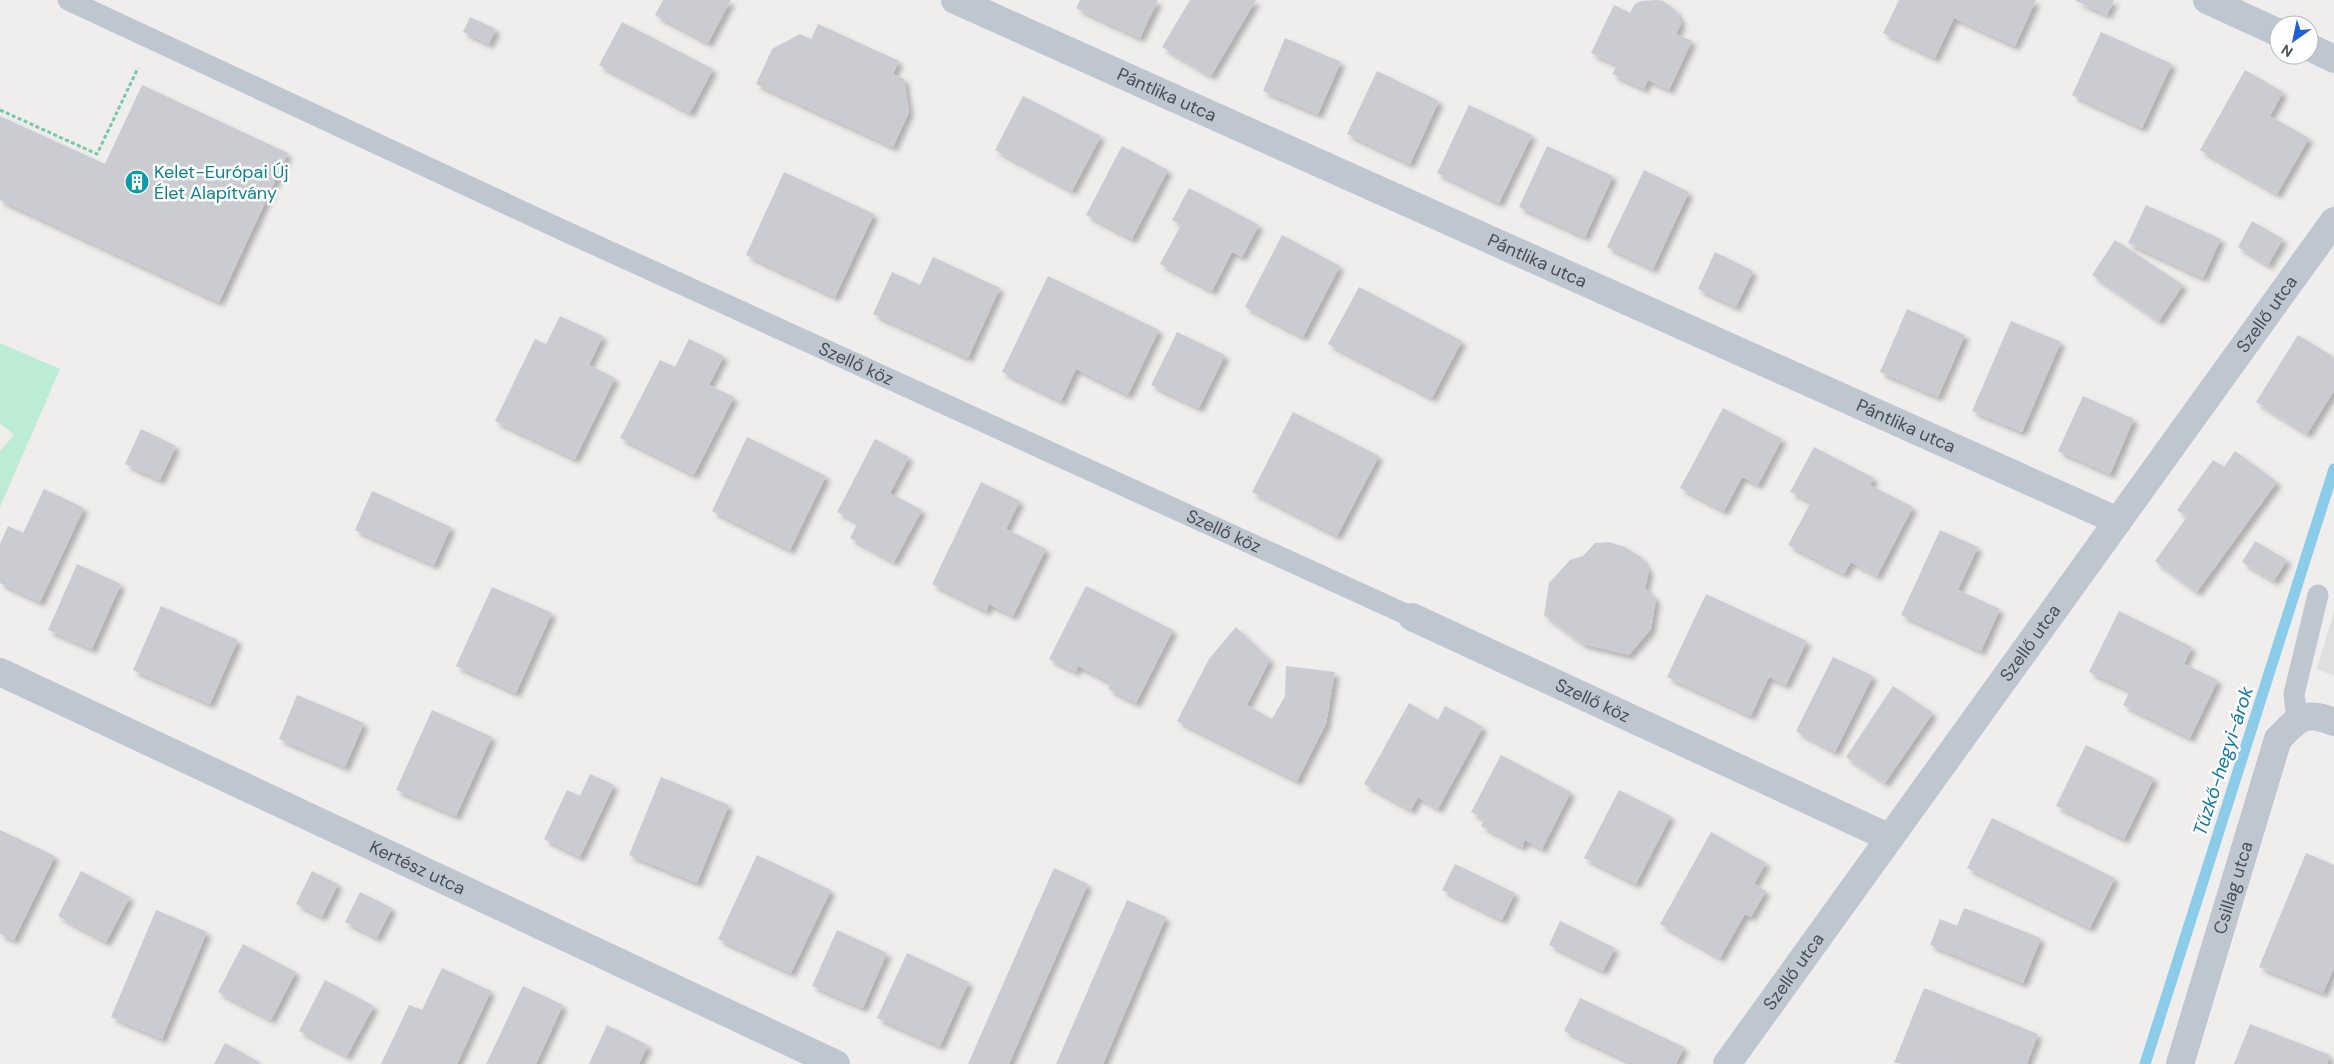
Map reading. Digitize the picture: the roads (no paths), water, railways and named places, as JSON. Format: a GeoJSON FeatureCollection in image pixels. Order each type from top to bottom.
{"type":"FeatureCollection","features":[{"type":"Feature","properties":{"kind":"street","name":"Pántlika utca"},"geometry":{"type":"LineString","coordinates":[[955,0],[2118,520]]}},
{"type":"Feature","properties":{"kind":"street"},"geometry":{"type":"LineString","coordinates":[[2207,0],[2269,29]]}},
{"type":"Feature","properties":{"kind":"street"},"geometry":{"type":"LineString","coordinates":[[2319,52],[2334,59]]}},
{"type":"Feature","properties":{"kind":"street","name":"Szellő utca"},"geometry":{"type":"LineString","coordinates":[[1727,1064],[2334,222]]}},
{"type":"Feature","properties":{"kind":"street","name":"Szellő köz"},"geometry":{"type":"LineString","coordinates":[[1412,617],[1890,838]]}},
{"type":"Feature","properties":{"kind":"street","name":"Kertész utca"},"geometry":{"type":"LineString","coordinates":[[0,672],[836,1064]]}},
{"type":"Feature","properties":{"kind":"street"},"geometry":{"type":"LineString","coordinates":[[2297,719],[2316,715],[2334,722]]}},
{"type":"Feature","properties":{"kind":"street","name":"Csillag utca"},"geometry":{"type":"LineString","coordinates":[[2180,1064],[2278,739],[2297,719]]}},
{"type":"Feature","properties":{"kind":"lane","name":"Szellő köz"},"geometry":{"type":"LineString","coordinates":[[68,0],[558,228],[1412,617]]}},
{"type":"Feature","properties":{"kind":"lane"},"geometry":{"type":"LineString","coordinates":[[2297,719],[2294,694],[2318,595]]}},
{"type":"Feature","properties":{"kind":"waterway","name":"Tűzkő-hegyi-árok"},"geometry":{"type":"LineString","coordinates":[[2145,1064],[2334,469]]}},
{"type":"Feature","properties":{"kind":"place","name":"Kelet-Európai Új Élet Alapítvány"},"geometry":{"type":"Point","coordinates":[137,182]}}]}
